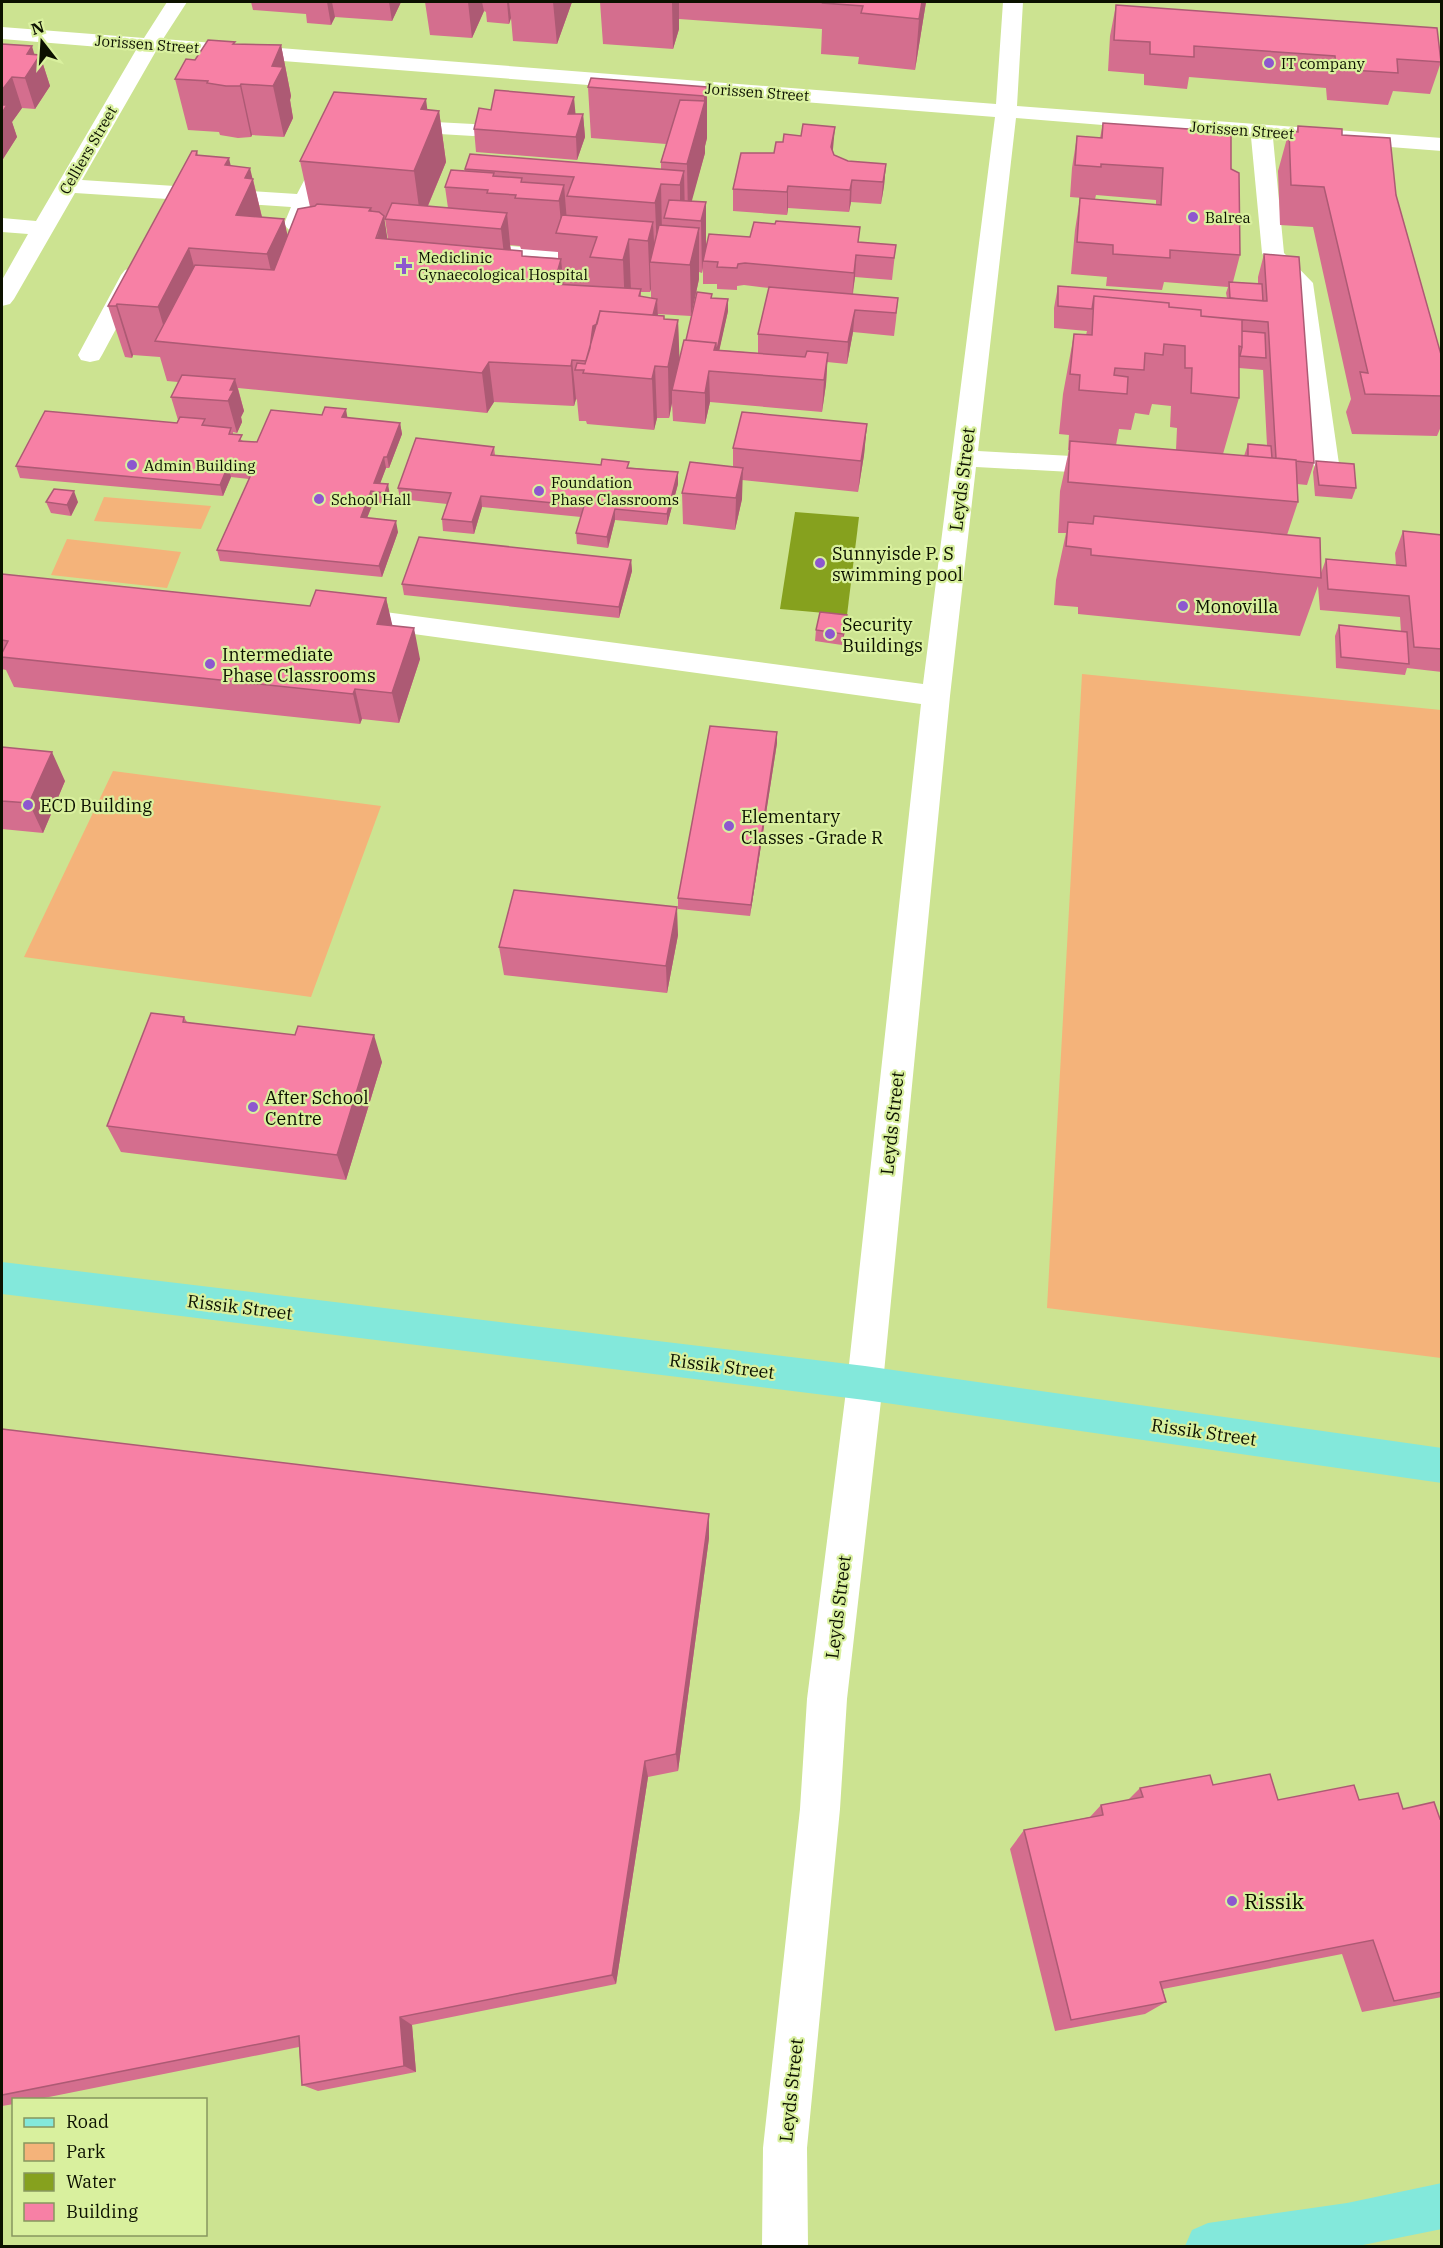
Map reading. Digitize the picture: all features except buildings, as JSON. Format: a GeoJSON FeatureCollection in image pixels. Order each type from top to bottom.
{"type":"FeatureCollection","features":[{"type":"Feature","properties":{"kind":"main road","name":"Rissik Street"},"geometry":{"type":"LineString","coordinates":[[2,1278],[865,1383],[1442,1466]]}},
{"type":"Feature","properties":{"kind":"main road"},"geometry":{"type":"LineString","coordinates":[[1208,2247],[1347,2226],[1442,2206]]}},
{"type":"Feature","properties":{"kind":"street","name":"Celliers Street"},"geometry":{"type":"LineString","coordinates":[[2,299],[150,44],[177,2]]}},
{"type":"Feature","properties":{"kind":"street","name":"Leyds Street"},"geometry":{"type":"LineString","coordinates":[[785,2247],[785,2148],[818,1821],[827,1699],[865,1383],[936,696],[1006,111],[1013,2]]}},
{"type":"Feature","properties":{"kind":"street","name":"Jorissen Street"},"geometry":{"type":"LineString","coordinates":[[2,33],[1442,145]]}},
{"type":"Feature","properties":{"kind":"street"},"geometry":{"type":"LineString","coordinates":[[371,124],[473,130]]}},
{"type":"Feature","properties":{"kind":"street"},"geometry":{"type":"LineString","coordinates":[[1261,131],[1273,253],[1280,264],[1295,275],[1301,283],[1326,464]]}},
{"type":"Feature","properties":{"kind":"street"},"geometry":{"type":"LineString","coordinates":[[339,237],[297,227],[295,224],[303,201],[340,133]]}},
{"type":"Feature","properties":{"kind":"street"},"geometry":{"type":"LineString","coordinates":[[67,186],[172,203],[303,201]]}},
{"type":"Feature","properties":{"kind":"street"},"geometry":{"type":"LineString","coordinates":[[2,225],[42,228]]}},
{"type":"Feature","properties":{"kind":"street"},"geometry":{"type":"LineString","coordinates":[[455,248],[619,262]]}},
{"type":"Feature","properties":{"kind":"street"},"geometry":{"type":"LineString","coordinates":[[90,355],[144,254]]}},
{"type":"Feature","properties":{"kind":"street"},"geometry":{"type":"LineString","coordinates":[[964,458],[1128,467]]}},
{"type":"Feature","properties":{"kind":"street"},"geometry":{"type":"LineString","coordinates":[[343,616],[936,696]]}},
{"type":"Feature","properties":{"kind":"green space"},"geometry":{"type":"Polygon","coordinates":[[[104,497],[211,506],[201,529],[94,521],[104,497]]]}},
{"type":"Feature","properties":{"kind":"green space"},"geometry":{"type":"Polygon","coordinates":[[[67,539],[181,552],[167,588],[51,575],[67,539]]]}},
{"type":"Feature","properties":{"kind":"green space"},"geometry":{"type":"Polygon","coordinates":[[[1082,674],[1441,710],[1441,1358],[1047,1308],[1082,674]]]}},
{"type":"Feature","properties":{"kind":"green space"},"geometry":{"type":"Polygon","coordinates":[[[113,771],[381,806],[311,997],[24,957],[113,771]]]}},
{"type":"Feature","properties":{"kind":"water","name":"Sunnyisde P. S swimming pool"},"geometry":{"type":"Polygon","coordinates":[[[795,512],[859,517],[847,615],[780,609],[795,512]]]}},
{"type":"Feature","properties":{"kind":"place","name":"IT company"},"geometry":{"type":"Point","coordinates":[1269,63]}},
{"type":"Feature","properties":{"kind":"place","name":"Balrea"},"geometry":{"type":"Point","coordinates":[1193,217]}},
{"type":"Feature","properties":{"kind":"place","name":"Mediclinic Gynaecological Hospital"},"geometry":{"type":"Point","coordinates":[404,266]}},
{"type":"Feature","properties":{"kind":"place","name":"Admin Building"},"geometry":{"type":"Point","coordinates":[132,465]}},
{"type":"Feature","properties":{"kind":"place","name":"Foundation Phase Classrooms"},"geometry":{"type":"Point","coordinates":[539,491]}},
{"type":"Feature","properties":{"kind":"place","name":"School Hall"},"geometry":{"type":"Point","coordinates":[319,499]}},
{"type":"Feature","properties":{"kind":"place","name":"Sunnyisde P. S swimming pool"},"geometry":{"type":"Point","coordinates":[820,563]}},
{"type":"Feature","properties":{"kind":"place","name":"Monovilla"},"geometry":{"type":"Point","coordinates":[1183,606]}},
{"type":"Feature","properties":{"kind":"place","name":"Security Buildings"},"geometry":{"type":"Point","coordinates":[830,634]}},
{"type":"Feature","properties":{"kind":"place","name":"Intermediate Phase Classrooms"},"geometry":{"type":"Point","coordinates":[210,664]}},
{"type":"Feature","properties":{"kind":"place","name":"ECD Building"},"geometry":{"type":"Point","coordinates":[28,805]}},
{"type":"Feature","properties":{"kind":"place","name":"Elementary Classes -Grade R"},"geometry":{"type":"Point","coordinates":[729,826]}},
{"type":"Feature","properties":{"kind":"place","name":"After School Centre"},"geometry":{"type":"Point","coordinates":[253,1107]}},
{"type":"Feature","properties":{"kind":"place","name":"Rissik"},"geometry":{"type":"Point","coordinates":[1232,1901]}}]}
